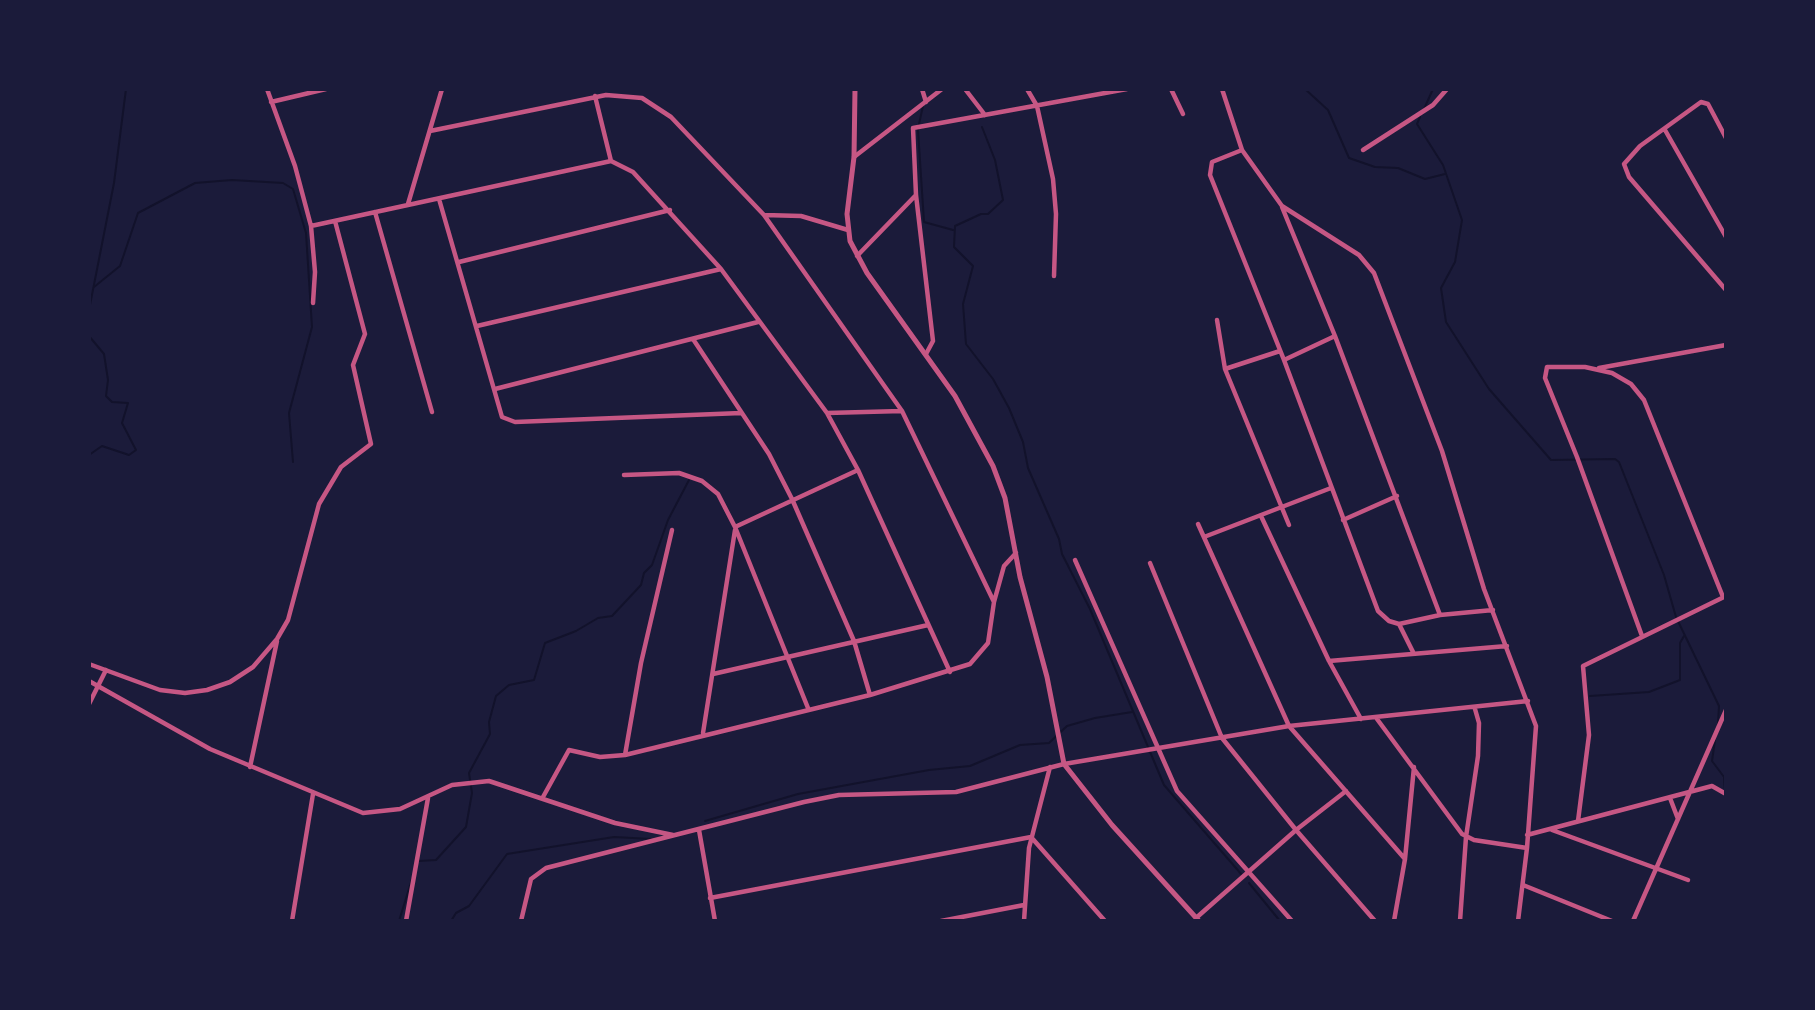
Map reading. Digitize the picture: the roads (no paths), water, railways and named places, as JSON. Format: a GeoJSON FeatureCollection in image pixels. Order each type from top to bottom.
{"type":"FeatureCollection","features":[{"type":"Feature","properties":{"kind":"street"},"geometry":{"type":"LineString","coordinates":[[267,89],[295,166],[311,226],[315,272],[313,303]]}},
{"type":"Feature","properties":{"kind":"street"},"geometry":{"type":"LineString","coordinates":[[271,102],[326,89]]}},
{"type":"Feature","properties":{"kind":"street"},"geometry":{"type":"LineString","coordinates":[[408,204],[442,89]]}},
{"type":"Feature","properties":{"kind":"street"},"geometry":{"type":"LineString","coordinates":[[855,89],[854,157],[848,230],[857,256],[955,396],[993,466],[1004,498],[1047,677],[1064,764],[1096,806],[1198,919],[1296,830],[1346,791]]}},
{"type":"Feature","properties":{"kind":"street"},"geometry":{"type":"LineString","coordinates":[[922,89],[926,102]]}},
{"type":"Feature","properties":{"kind":"street"},"geometry":{"type":"LineString","coordinates":[[854,157],[942,89]]}},
{"type":"Feature","properties":{"kind":"street"},"geometry":{"type":"LineString","coordinates":[[965,89],[985,115]]}},
{"type":"Feature","properties":{"kind":"street"},"geometry":{"type":"LineString","coordinates":[[1027,89],[1037,106],[1053,179],[1054,276]]}},
{"type":"Feature","properties":{"kind":"street"},"geometry":{"type":"LineString","coordinates":[[913,128],[1126,89]]}},
{"type":"Feature","properties":{"kind":"street"},"geometry":{"type":"LineString","coordinates":[[1171,89],[1183,114]]}},
{"type":"Feature","properties":{"kind":"street"},"geometry":{"type":"LineString","coordinates":[[1222,89],[1242,150],[1282,206],[1397,496],[1440,615]]}},
{"type":"Feature","properties":{"kind":"street"},"geometry":{"type":"LineString","coordinates":[[1363,150],[1433,105],[1447,89]]}},
{"type":"Feature","properties":{"kind":"street"},"geometry":{"type":"LineString","coordinates":[[430,131],[595,96],[633,96],[655,105],[713,160],[764,215],[902,411],[994,602]]}},
{"type":"Feature","properties":{"kind":"street"},"geometry":{"type":"LineString","coordinates":[[595,96],[611,161]]}},
{"type":"Feature","properties":{"kind":"street"},"geometry":{"type":"LineString","coordinates":[[1726,138],[1708,104],[1699,103],[1632,153],[1625,162],[1626,172],[1726,290]]}},
{"type":"Feature","properties":{"kind":"street"},"geometry":{"type":"LineString","coordinates":[[906,118],[913,128],[916,195],[933,341],[926,354]]}},
{"type":"Feature","properties":{"kind":"street"},"geometry":{"type":"LineString","coordinates":[[1665,130],[1726,237]]}},
{"type":"Feature","properties":{"kind":"street"},"geometry":{"type":"LineString","coordinates":[[1242,150],[1212,162],[1209,172],[1284,360],[1378,611],[1399,624],[1440,615],[1493,610]]}},
{"type":"Feature","properties":{"kind":"street"},"geometry":{"type":"LineString","coordinates":[[311,226],[611,161],[633,172],[721,268],[827,412],[858,470],[950,672]]}},
{"type":"Feature","properties":{"kind":"street"},"geometry":{"type":"LineString","coordinates":[[857,256],[916,195]]}},
{"type":"Feature","properties":{"kind":"street"},"geometry":{"type":"LineString","coordinates":[[439,199],[502,417],[515,422],[741,413]]}},
{"type":"Feature","properties":{"kind":"street"},"geometry":{"type":"LineString","coordinates":[[1282,206],[1359,255],[1374,272],[1443,451],[1493,610],[1528,701],[1537,736],[1518,921]]}},
{"type":"Feature","properties":{"kind":"street"},"geometry":{"type":"LineString","coordinates":[[459,262],[670,210]]}},
{"type":"Feature","properties":{"kind":"street"},"geometry":{"type":"LineString","coordinates":[[374,212],[432,412]]}},
{"type":"Feature","properties":{"kind":"street"},"geometry":{"type":"LineString","coordinates":[[764,215],[800,216],[848,230]]}},
{"type":"Feature","properties":{"kind":"street"},"geometry":{"type":"LineString","coordinates":[[250,766],[277,639],[296,598],[319,504],[341,467],[371,444],[353,365],[365,334],[335,221]]}},
{"type":"Feature","properties":{"kind":"street"},"geometry":{"type":"LineString","coordinates":[[477,326],[721,268]]}},
{"type":"Feature","properties":{"kind":"street"},"geometry":{"type":"LineString","coordinates":[[1217,320],[1225,369],[1289,525]]}},
{"type":"Feature","properties":{"kind":"street"},"geometry":{"type":"LineString","coordinates":[[495,389],[759,322]]}},
{"type":"Feature","properties":{"kind":"street"},"geometry":{"type":"LineString","coordinates":[[1284,360],[1335,336]]}},
{"type":"Feature","properties":{"kind":"street"},"geometry":{"type":"LineString","coordinates":[[693,339],[769,454],[792,499],[854,640],[870,695]]}},
{"type":"Feature","properties":{"kind":"street"},"geometry":{"type":"LineString","coordinates":[[1642,636],[1577,457],[1545,379],[1545,368],[1597,369],[1726,345]]}},
{"type":"Feature","properties":{"kind":"street"},"geometry":{"type":"LineString","coordinates":[[1225,369],[1280,351]]}},
{"type":"Feature","properties":{"kind":"street"},"geometry":{"type":"LineString","coordinates":[[1578,821],[1589,735],[1582,672],[1587,662],[1724,597],[1644,400],[1631,384],[1612,373],[1597,369]]}},
{"type":"Feature","properties":{"kind":"street"},"geometry":{"type":"LineString","coordinates":[[827,412],[902,411]]}},
{"type":"Feature","properties":{"kind":"street"},"geometry":{"type":"LineString","coordinates":[[735,527],[858,470]]}},
{"type":"Feature","properties":{"kind":"street"},"geometry":{"type":"LineString","coordinates":[[624,475],[666,472],[691,476],[718,494],[735,527],[808,708]]}},
{"type":"Feature","properties":{"kind":"street"},"geometry":{"type":"LineString","coordinates":[[1204,537],[1331,488]]}},
{"type":"Feature","properties":{"kind":"street"},"geometry":{"type":"LineString","coordinates":[[1343,520],[1397,496]]}},
{"type":"Feature","properties":{"kind":"street"},"geometry":{"type":"LineString","coordinates":[[1261,516],[1329,661],[1361,719]]}},
{"type":"Feature","properties":{"kind":"street"},"geometry":{"type":"LineString","coordinates":[[1198,524],[1289,726],[1405,859]]}},
{"type":"Feature","properties":{"kind":"street"},"geometry":{"type":"LineString","coordinates":[[703,733],[735,527]]}},
{"type":"Feature","properties":{"kind":"street"},"geometry":{"type":"LineString","coordinates":[[625,755],[640,663],[671,530]]}},
{"type":"Feature","properties":{"kind":"street"},"geometry":{"type":"LineString","coordinates":[[543,797],[569,750],[600,757],[625,755],[703,733],[870,695],[970,664],[984,650],[990,635],[994,602],[1007,560],[1016,553]]}},
{"type":"Feature","properties":{"kind":"street"},"geometry":{"type":"LineString","coordinates":[[1075,559],[1177,791],[1292,921]]}},
{"type":"Feature","properties":{"kind":"street"},"geometry":{"type":"LineString","coordinates":[[1150,563],[1222,738],[1296,830],[1375,921]]}},
{"type":"Feature","properties":{"kind":"street"},"geometry":{"type":"LineString","coordinates":[[1399,624],[1414,654]]}},
{"type":"Feature","properties":{"kind":"street"},"geometry":{"type":"LineString","coordinates":[[713,674],[928,625]]}},
{"type":"Feature","properties":{"kind":"street"},"geometry":{"type":"LineString","coordinates":[[89,664],[160,690],[196,692],[244,674],[277,639]]}},
{"type":"Feature","properties":{"kind":"street"},"geometry":{"type":"LineString","coordinates":[[1329,661],[1507,646]]}},
{"type":"Feature","properties":{"kind":"street"},"geometry":{"type":"LineString","coordinates":[[89,704],[106,670]]}},
{"type":"Feature","properties":{"kind":"street"},"geometry":{"type":"LineString","coordinates":[[89,681],[211,750],[352,810],[373,814],[400,809],[452,785],[475,781],[504,785],[615,823],[678,835]]}},
{"type":"Feature","properties":{"kind":"street"},"geometry":{"type":"LineString","coordinates":[[521,921],[531,879],[546,868],[839,795],[956,792],[1064,764],[1289,726],[1475,709],[1528,701]]}},
{"type":"Feature","properties":{"kind":"street"},"geometry":{"type":"LineString","coordinates":[[1460,921],[1466,837],[1478,756],[1479,723],[1475,709]]}},
{"type":"Feature","properties":{"kind":"street"},"geometry":{"type":"LineString","coordinates":[[1633,921],[1726,710]]}},
{"type":"Feature","properties":{"kind":"street"},"geometry":{"type":"LineString","coordinates":[[1376,718],[1466,837],[1527,848]]}},
{"type":"Feature","properties":{"kind":"street"},"geometry":{"type":"LineString","coordinates":[[1395,921],[1405,859],[1414,766]]}},
{"type":"Feature","properties":{"kind":"street"},"geometry":{"type":"LineString","coordinates":[[1024,921],[1031,837],[1050,767]]}},
{"type":"Feature","properties":{"kind":"street"},"geometry":{"type":"LineString","coordinates":[[1527,835],[1712,786],[1726,794]]}},
{"type":"Feature","properties":{"kind":"street"},"geometry":{"type":"LineString","coordinates":[[292,921],[313,794]]}},
{"type":"Feature","properties":{"kind":"street"},"geometry":{"type":"LineString","coordinates":[[406,921],[428,797]]}},
{"type":"Feature","properties":{"kind":"street"},"geometry":{"type":"LineString","coordinates":[[1670,797],[1679,820]]}},
{"type":"Feature","properties":{"kind":"street"},"geometry":{"type":"LineString","coordinates":[[1551,829],[1688,880]]}},
{"type":"Feature","properties":{"kind":"street"},"geometry":{"type":"LineString","coordinates":[[697,831],[715,921]]}},
{"type":"Feature","properties":{"kind":"street"},"geometry":{"type":"LineString","coordinates":[[710,898],[1031,837]]}},
{"type":"Feature","properties":{"kind":"street"},"geometry":{"type":"LineString","coordinates":[[1031,837],[1105,921]]}},
{"type":"Feature","properties":{"kind":"street"},"geometry":{"type":"LineString","coordinates":[[1523,885],[1612,921]]}},
{"type":"Feature","properties":{"kind":"street"},"geometry":{"type":"LineString","coordinates":[[941,921],[1024,905]]}},
{"type":"Feature","properties":{"kind":"waterway"},"geometry":{"type":"LineString","coordinates":[[89,310],[114,183],[126,89]]}},
{"type":"Feature","properties":{"kind":"waterway"},"geometry":{"type":"LineString","coordinates":[[1305,89],[1328,110],[1349,158],[1375,167],[1398,168],[1425,179],[1445,174]]}},
{"type":"Feature","properties":{"kind":"waterway"},"geometry":{"type":"LineString","coordinates":[[1424,109],[1433,89]]}},
{"type":"Feature","properties":{"kind":"waterway"},"geometry":{"type":"LineString","coordinates":[[919,124],[923,106]]}},
{"type":"Feature","properties":{"kind":"waterway"},"geometry":{"type":"LineString","coordinates":[[1420,117],[1417,124],[1443,165],[1462,220],[1455,262],[1441,288],[1446,322],[1489,389],[1551,460],[1615,459],[1619,462],[1664,575],[1676,617],[1719,706],[1718,724]]}},
{"type":"Feature","properties":{"kind":"waterway"},"geometry":{"type":"LineString","coordinates":[[982,127],[995,160],[1003,200],[988,214],[981,214],[955,226],[954,247],[973,266],[963,304],[966,344],[993,379],[1009,408],[1023,442],[1028,468],[1059,539],[1062,554],[1090,609],[1164,785],[1242,875]]}},
{"type":"Feature","properties":{"kind":"waterway"},"geometry":{"type":"LineString","coordinates":[[918,130],[924,222],[953,230]]}},
{"type":"Feature","properties":{"kind":"waterway"},"geometry":{"type":"LineString","coordinates":[[94,287],[120,266],[138,213],[195,183],[232,180],[283,183],[293,189],[306,233],[312,327],[289,413],[293,462]]}},
{"type":"Feature","properties":{"kind":"waterway"},"geometry":{"type":"LineString","coordinates":[[89,336],[104,354],[108,380],[106,396],[112,402],[128,403],[122,423],[136,450],[129,455],[102,446],[89,455]]}},
{"type":"Feature","properties":{"kind":"waterway"},"geometry":{"type":"LineString","coordinates":[[419,861],[436,860],[466,827],[472,793],[469,773],[490,734],[489,722],[496,696],[509,685],[534,680],[545,643],[576,631],[598,618],[612,616],[641,585],[644,573],[652,565],[668,520],[689,480]]}},
{"type":"Feature","properties":{"kind":"waterway"},"geometry":{"type":"LineString","coordinates":[[1590,696],[1649,692],[1680,680],[1680,643],[1684,636]]}},
{"type":"Feature","properties":{"kind":"waterway"},"geometry":{"type":"LineString","coordinates":[[705,821],[798,794],[929,770],[970,766],[1020,745],[1049,743],[1067,726],[1132,712]]}},
{"type":"Feature","properties":{"kind":"waterway"},"geometry":{"type":"LineString","coordinates":[[1715,740],[1712,761],[1724,777],[1726,815]]}},
{"type":"Feature","properties":{"kind":"waterway"},"geometry":{"type":"LineString","coordinates":[[451,921],[456,913],[469,906],[507,854],[614,837],[651,839]]}},
{"type":"Feature","properties":{"kind":"waterway"},"geometry":{"type":"LineString","coordinates":[[399,921],[412,879]]}},
{"type":"Feature","properties":{"kind":"waterway"},"geometry":{"type":"LineString","coordinates":[[1249,883],[1280,921]]}}]}
